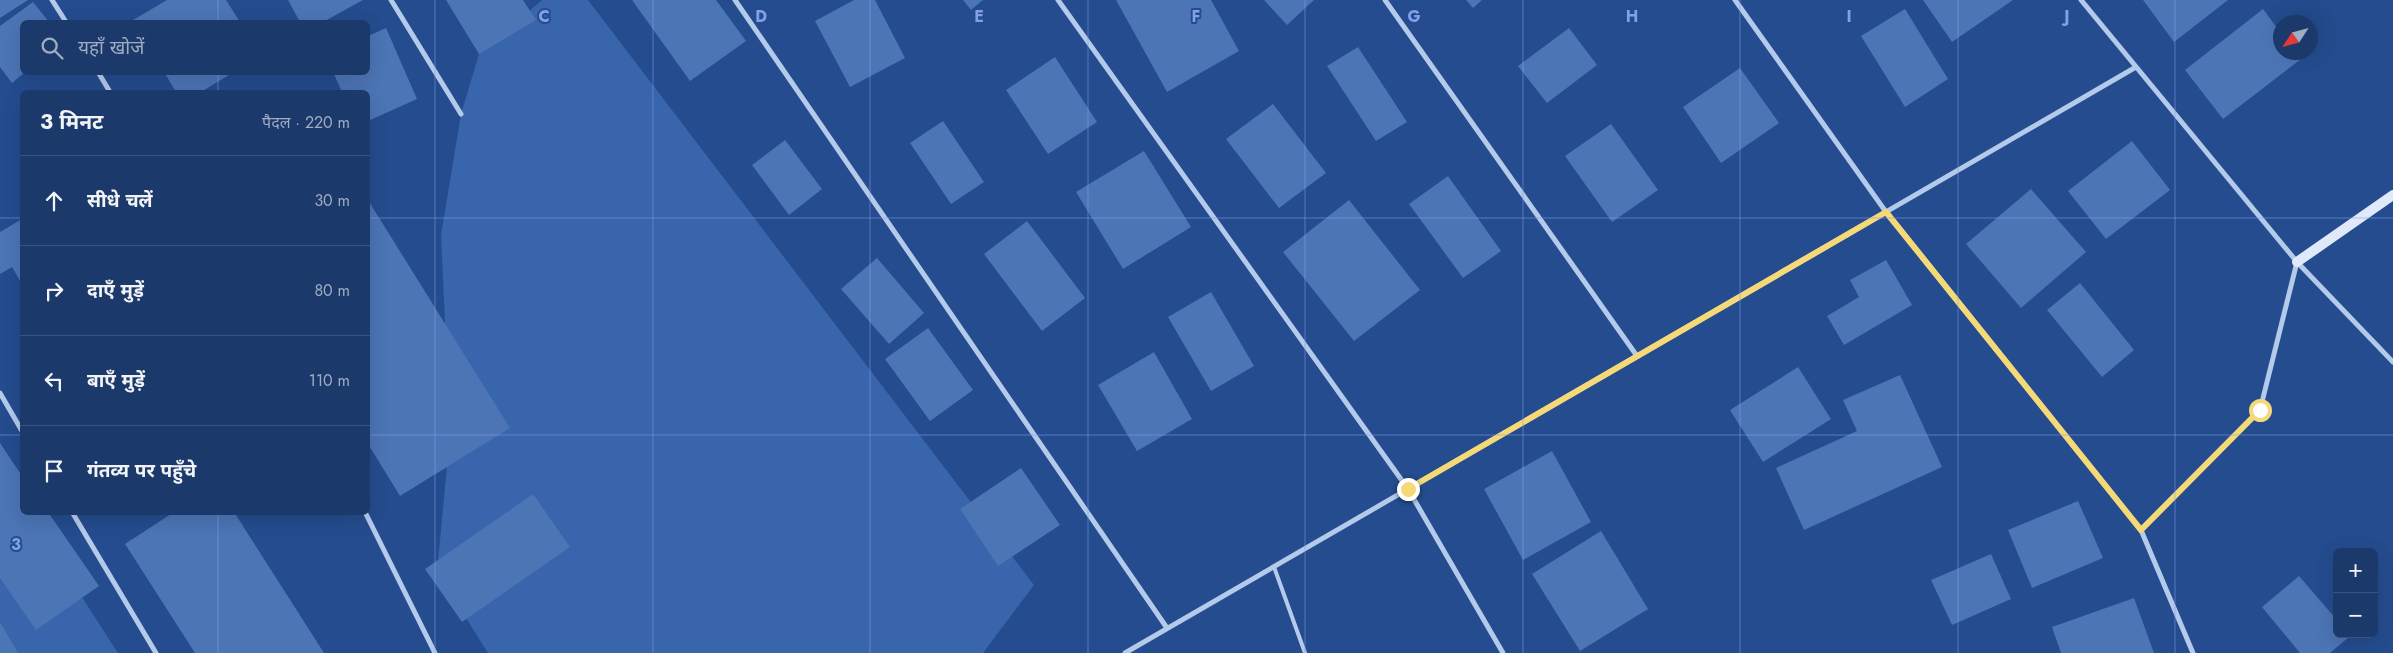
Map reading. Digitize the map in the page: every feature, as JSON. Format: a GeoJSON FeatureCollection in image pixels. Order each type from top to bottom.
{"type":"FeatureCollection","features":[{"type":"Feature","properties":{"kind":"street"},"geometry":{"type":"LineString","coordinates":[[52,0],[65,20]]}},
{"type":"Feature","properties":{"kind":"street"},"geometry":{"type":"LineString","coordinates":[[390,0],[461,114]]}},
{"type":"Feature","properties":{"kind":"street"},"geometry":{"type":"LineString","coordinates":[[736,0],[1167,628]]}},
{"type":"Feature","properties":{"kind":"street"},"geometry":{"type":"LineString","coordinates":[[1058,0],[1408,489],[1503,653]]}},
{"type":"Feature","properties":{"kind":"street"},"geometry":{"type":"LineString","coordinates":[[1385,0],[1637,356]]}},
{"type":"Feature","properties":{"kind":"street"},"geometry":{"type":"LineString","coordinates":[[1735,0],[1886,212],[2141,530],[2193,653]]}},
{"type":"Feature","properties":{"kind":"street"},"geometry":{"type":"LineString","coordinates":[[2081,0],[2297,262],[2393,362]]}},
{"type":"Feature","properties":{"kind":"street"},"geometry":{"type":"LineString","coordinates":[[1125,653],[2136,67]]}},
{"type":"Feature","properties":{"kind":"street"},"geometry":{"type":"LineString","coordinates":[[100,75],[109,90]]}},
{"type":"Feature","properties":{"kind":"street"},"geometry":{"type":"LineString","coordinates":[[2141,530],[2260,410],[2297,262],[2393,195]]}},
{"type":"Feature","properties":{"kind":"street"},"geometry":{"type":"LineString","coordinates":[[0,393],[20,428]]}},
{"type":"Feature","properties":{"kind":"street"},"geometry":{"type":"LineString","coordinates":[[74,515],[156,653]]}},
{"type":"Feature","properties":{"kind":"street"},"geometry":{"type":"LineString","coordinates":[[366,515],[435,653]]}},
{"type":"Feature","properties":{"kind":"lane"},"geometry":{"type":"LineString","coordinates":[[1274,567],[1305,653]]}},
{"type":"Feature","properties":{"kind":"shaded area"},"geometry":{"type":"Polygon","coordinates":[[[542,0],[588,0],[1034,585],[983,653],[488,653],[437,572],[450,434],[441,235],[461,114],[479,54],[542,0]]]}},
{"type":"Feature","properties":{"kind":"shaded area"},"geometry":{"type":"Polygon","coordinates":[[[0,482],[20,510],[20,515],[24,515],[69,577],[118,653],[0,653],[0,482]]]}},
{"type":"Feature","properties":{"kind":"building"},"geometry":{"type":"Polygon","coordinates":[[[0,0],[28,0],[0,18],[0,0]]]}},
{"type":"Feature","properties":{"kind":"building"},"geometry":{"type":"Polygon","coordinates":[[[167,0],[226,0],[239,20],[133,20],[167,0]]]}},
{"type":"Feature","properties":{"kind":"building"},"geometry":{"type":"Polygon","coordinates":[[[288,0],[363,0],[327,20],[299,20],[288,0]]]}},
{"type":"Feature","properties":{"kind":"building"},"geometry":{"type":"Polygon","coordinates":[[[446,0],[523,0],[536,20],[479,54],[446,0]]]}},
{"type":"Feature","properties":{"kind":"building"},"geometry":{"type":"Polygon","coordinates":[[[632,0],[716,0],[746,41],[690,81],[632,0]]]}},
{"type":"Feature","properties":{"kind":"building"},"geometry":{"type":"Polygon","coordinates":[[[854,0],[875,0],[905,58],[850,87],[815,21],[854,0]]]}},
{"type":"Feature","properties":{"kind":"building"},"geometry":{"type":"Polygon","coordinates":[[[963,0],[983,0],[971,10],[963,0]]]}},
{"type":"Feature","properties":{"kind":"building"},"geometry":{"type":"Polygon","coordinates":[[[1116,0],[1211,0],[1239,51],[1167,92],[1116,0]]]}},
{"type":"Feature","properties":{"kind":"building"},"geometry":{"type":"Polygon","coordinates":[[[1264,0],[1314,0],[1287,25],[1264,0]]]}},
{"type":"Feature","properties":{"kind":"building"},"geometry":{"type":"Polygon","coordinates":[[[1466,0],[1482,0],[1473,8],[1466,0]]]}},
{"type":"Feature","properties":{"kind":"building"},"geometry":{"type":"Polygon","coordinates":[[[1923,0],[2013,0],[1952,42],[1923,0]]]}},
{"type":"Feature","properties":{"kind":"building"},"geometry":{"type":"Polygon","coordinates":[[[2143,0],[2228,0],[2174,42],[2143,0]]]}},
{"type":"Feature","properties":{"kind":"building"},"geometry":{"type":"Polygon","coordinates":[[[33,2],[47,20],[20,20],[21,75],[12,83],[0,67],[0,26],[33,2]]]}},
{"type":"Feature","properties":{"kind":"building"},"geometry":{"type":"Polygon","coordinates":[[[1905,9],[1948,79],[1905,107],[1861,36],[1905,9]]]}},
{"type":"Feature","properties":{"kind":"building"},"geometry":{"type":"Polygon","coordinates":[[[2263,9],[2273,23],[2273,60],[2300,60],[2223,119],[2185,70],[2263,9]]]}},
{"type":"Feature","properties":{"kind":"building"},"geometry":{"type":"Polygon","coordinates":[[[386,28],[417,99],[370,120],[370,90],[341,90],[334,75],[370,75],[370,35],[386,28]]]}},
{"type":"Feature","properties":{"kind":"building"},"geometry":{"type":"Polygon","coordinates":[[[1569,28],[1597,65],[1547,103],[1518,66],[1569,28]]]}},
{"type":"Feature","properties":{"kind":"building"},"geometry":{"type":"Polygon","coordinates":[[[1358,47],[1407,122],[1376,141],[1327,66],[1358,47]]]}},
{"type":"Feature","properties":{"kind":"building"},"geometry":{"type":"Polygon","coordinates":[[[1055,57],[1097,122],[1048,154],[1006,90],[1055,57]]]}},
{"type":"Feature","properties":{"kind":"building"},"geometry":{"type":"Polygon","coordinates":[[[1740,68],[1779,123],[1721,163],[1683,107],[1740,68]]]}},
{"type":"Feature","properties":{"kind":"building"},"geometry":{"type":"Polygon","coordinates":[[[166,75],[229,75],[204,90],[175,90],[166,75]]]}},
{"type":"Feature","properties":{"kind":"building"},"geometry":{"type":"Polygon","coordinates":[[[1273,104],[1326,173],[1279,208],[1226,139],[1273,104]]]}},
{"type":"Feature","properties":{"kind":"building"},"geometry":{"type":"Polygon","coordinates":[[[943,121],[984,182],[951,204],[910,143],[943,121]]]}},
{"type":"Feature","properties":{"kind":"building"},"geometry":{"type":"Polygon","coordinates":[[[1611,124],[1658,190],[1612,222],[1565,156],[1611,124]]]}},
{"type":"Feature","properties":{"kind":"building"},"geometry":{"type":"Polygon","coordinates":[[[785,140],[822,189],[789,215],[752,165],[785,140]]]}},
{"type":"Feature","properties":{"kind":"building"},"geometry":{"type":"Polygon","coordinates":[[[2132,141],[2170,190],[2106,239],[2068,191],[2132,141]]]}},
{"type":"Feature","properties":{"kind":"building"},"geometry":{"type":"Polygon","coordinates":[[[1144,151],[1191,227],[1123,269],[1076,192],[1144,151]]]}},
{"type":"Feature","properties":{"kind":"building"},"geometry":{"type":"Polygon","coordinates":[[[1448,176],[1501,251],[1463,278],[1409,204],[1448,176]]]}},
{"type":"Feature","properties":{"kind":"building"},"geometry":{"type":"Polygon","coordinates":[[[2031,189],[2086,252],[2021,308],[1966,244],[2031,189]]]}},
{"type":"Feature","properties":{"kind":"building"},"geometry":{"type":"Polygon","coordinates":[[[1349,200],[1420,290],[1354,341],[1283,252],[1349,200]]]}},
{"type":"Feature","properties":{"kind":"building"},"geometry":{"type":"Polygon","coordinates":[[[370,203],[510,428],[400,496],[370,447],[370,203]]]}},
{"type":"Feature","properties":{"kind":"building"},"geometry":{"type":"Polygon","coordinates":[[[20,220],[20,281],[12,267],[0,274],[0,232],[20,220]]]}},
{"type":"Feature","properties":{"kind":"building"},"geometry":{"type":"Polygon","coordinates":[[[1027,221],[1085,298],[1042,331],[984,254],[1027,221]]]}},
{"type":"Feature","properties":{"kind":"building"},"geometry":{"type":"Polygon","coordinates":[[[877,258],[924,313],[889,344],[841,289],[877,258]]]}},
{"type":"Feature","properties":{"kind":"building"},"geometry":{"type":"Polygon","coordinates":[[[1886,260],[1912,305],[1844,345],[1827,316],[1859,297],[1850,280],[1886,260]]]}},
{"type":"Feature","properties":{"kind":"building"},"geometry":{"type":"Polygon","coordinates":[[[2080,283],[2134,350],[2102,377],[2047,310],[2080,283]]]}},
{"type":"Feature","properties":{"kind":"building"},"geometry":{"type":"Polygon","coordinates":[[[1211,292],[1254,366],[1211,391],[1168,317],[1211,292]]]}},
{"type":"Feature","properties":{"kind":"building"},"geometry":{"type":"Polygon","coordinates":[[[928,328],[973,390],[930,421],[885,359],[928,328]]]}},
{"type":"Feature","properties":{"kind":"building"},"geometry":{"type":"Polygon","coordinates":[[[1154,352],[1192,419],[1137,451],[1098,385],[1154,352]]]}},
{"type":"Feature","properties":{"kind":"building"},"geometry":{"type":"Polygon","coordinates":[[[1798,367],[1831,419],[1763,462],[1730,410],[1798,367]]]}},
{"type":"Feature","properties":{"kind":"building"},"geometry":{"type":"Polygon","coordinates":[[[1900,375],[1942,467],[1804,530],[1776,468],[1857,431],[1843,400],[1900,375]]]}},
{"type":"Feature","properties":{"kind":"building"},"geometry":{"type":"Polygon","coordinates":[[[0,443],[20,473],[20,515],[50,515],[99,586],[36,630],[0,578],[0,443]]]}},
{"type":"Feature","properties":{"kind":"building"},"geometry":{"type":"Polygon","coordinates":[[[1552,451],[1591,522],[1523,560],[1484,489],[1552,451]]]}},
{"type":"Feature","properties":{"kind":"building"},"geometry":{"type":"Polygon","coordinates":[[[1021,468],[1060,525],[998,566],[960,509],[1021,468]]]}},
{"type":"Feature","properties":{"kind":"building"},"geometry":{"type":"Polygon","coordinates":[[[533,494],[570,547],[462,622],[425,569],[533,494]]]}},
{"type":"Feature","properties":{"kind":"building"},"geometry":{"type":"Polygon","coordinates":[[[2078,501],[2103,558],[2032,588],[2008,530],[2078,501]]]}},
{"type":"Feature","properties":{"kind":"building"},"geometry":{"type":"Polygon","coordinates":[[[169,515],[236,515],[324,653],[195,653],[125,544],[169,515]]]}},
{"type":"Feature","properties":{"kind":"building"},"geometry":{"type":"Polygon","coordinates":[[[1601,531],[1648,609],[1580,651],[1532,574],[1601,531]]]}},
{"type":"Feature","properties":{"kind":"building"},"geometry":{"type":"Polygon","coordinates":[[[1991,554],[2011,599],[1952,625],[1931,580],[1991,554]]]}},
{"type":"Feature","properties":{"kind":"building"},"geometry":{"type":"Polygon","coordinates":[[[2299,576],[2333,615],[2333,638],[2348,638],[2330,653],[2300,653],[2262,607],[2299,576]]]}},
{"type":"Feature","properties":{"kind":"building"},"geometry":{"type":"Polygon","coordinates":[[[2134,598],[2154,653],[2061,653],[2052,627],[2134,598]]]}},
{"type":"Feature","properties":{"kind":"building"},"geometry":{"type":"Polygon","coordinates":[[[0,622],[18,653],[0,653],[0,622]]]}},
{"type":"Feature","properties":{"kind":"route"},"geometry":{"type":"LineString","coordinates":[[1408,489],[1886,212],[2141,530],[2260,410]]}}]}
